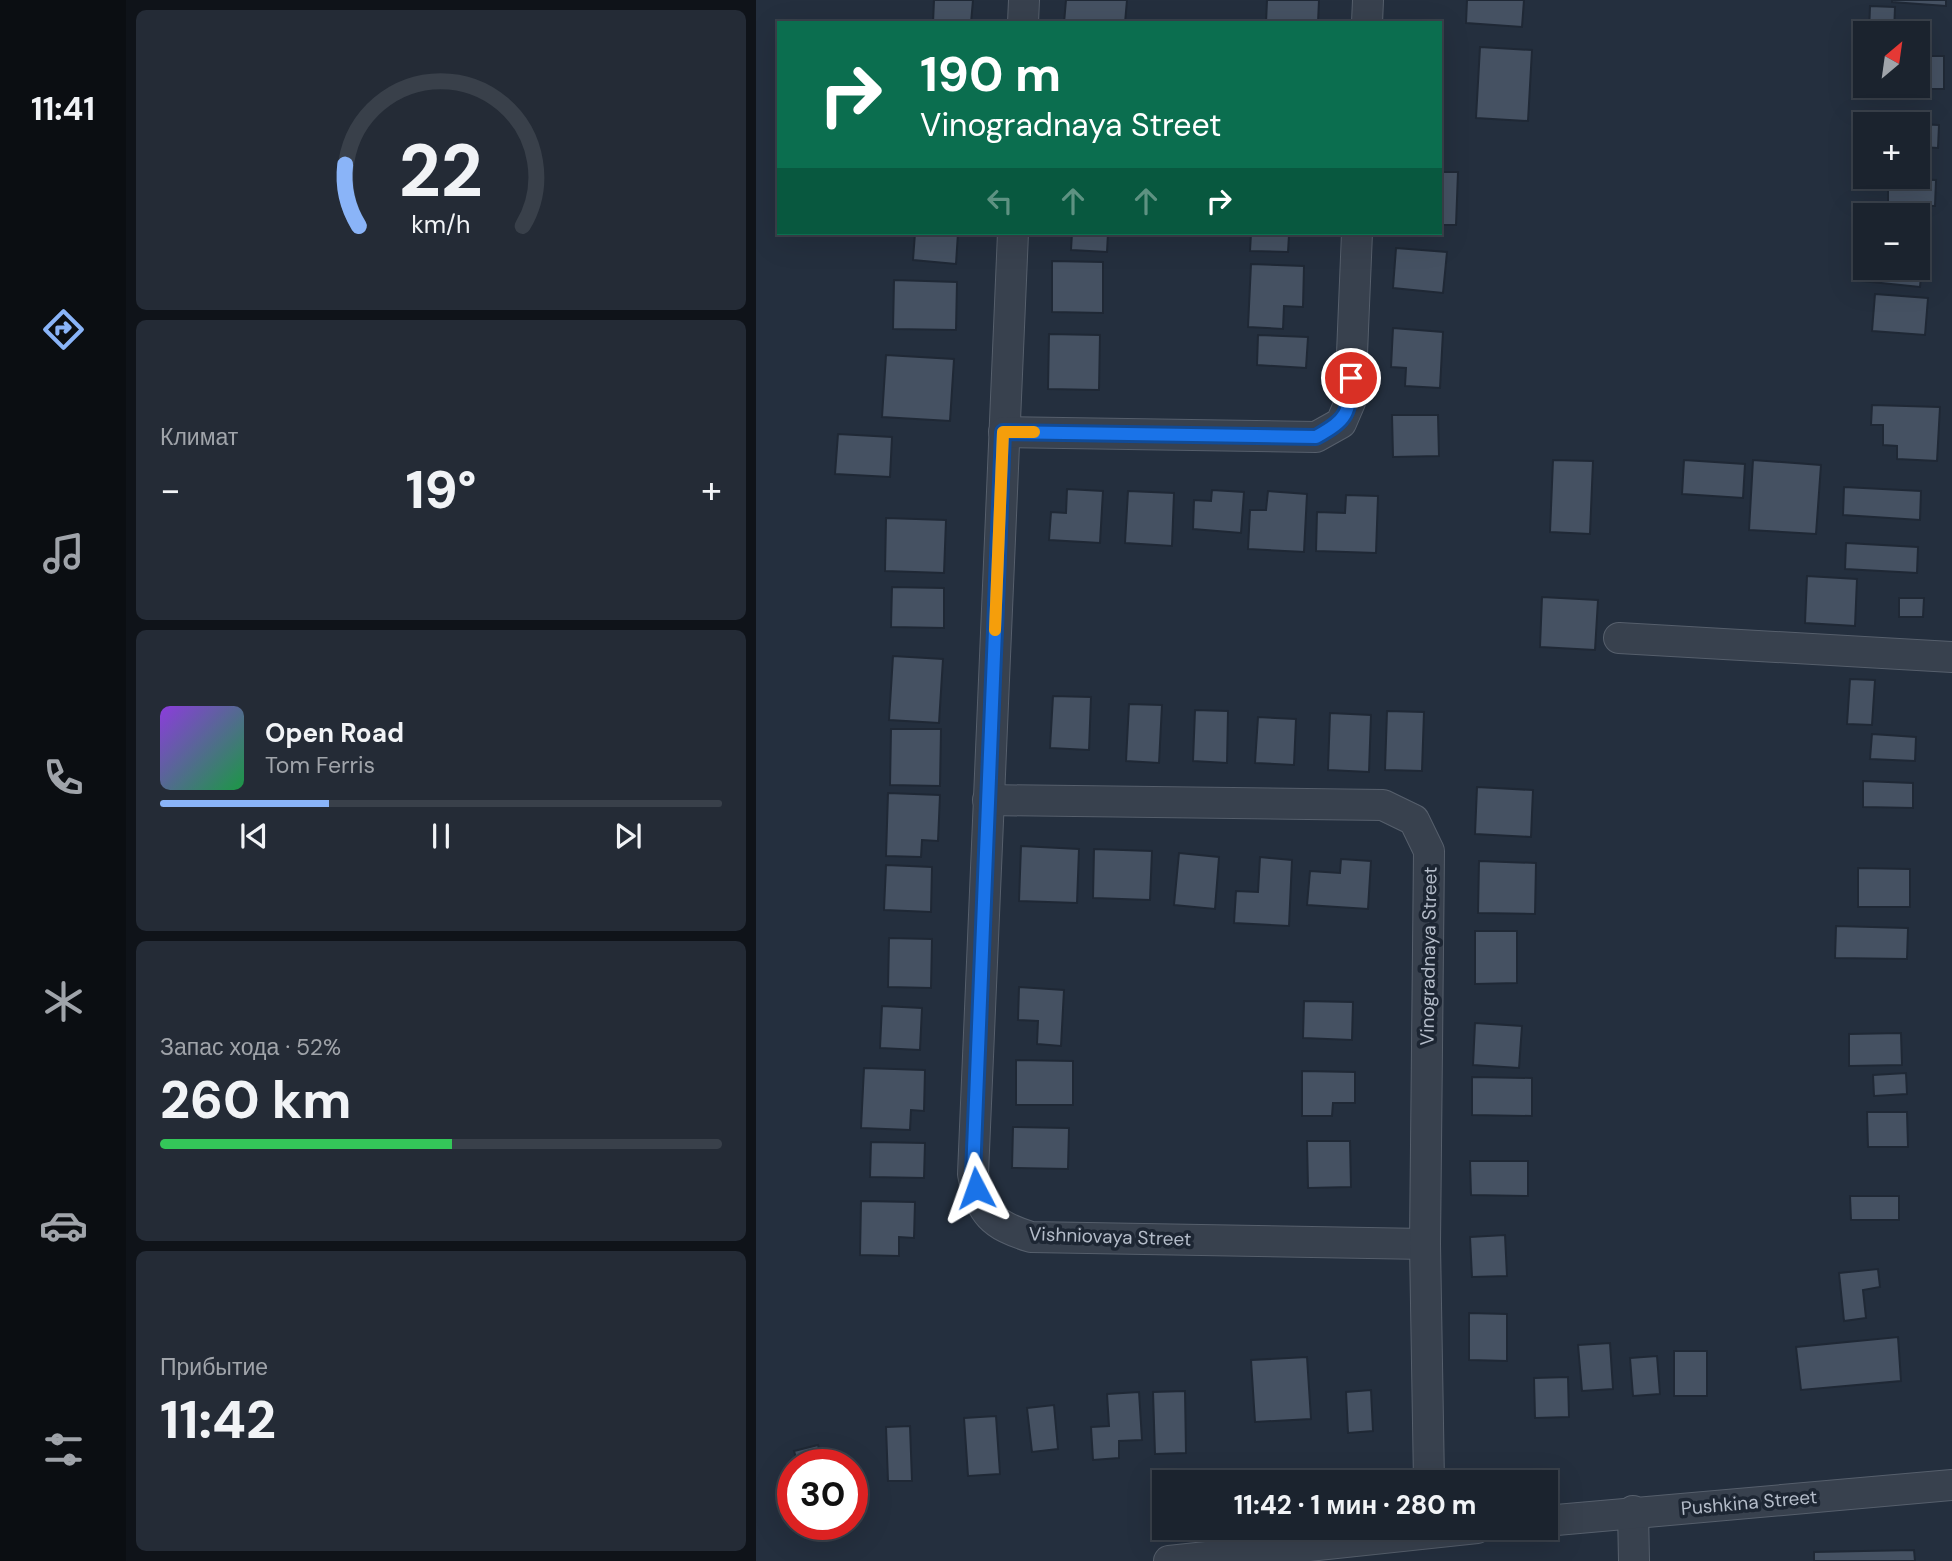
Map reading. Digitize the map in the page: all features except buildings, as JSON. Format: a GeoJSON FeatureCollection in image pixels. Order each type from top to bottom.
{"type":"FeatureCollection","features":[{"type":"Feature","properties":{"kind":"street"},"geometry":{"type":"LineString","coordinates":[[1023,21],[1024,0]]}},
{"type":"Feature","properties":{"kind":"street"},"geometry":{"type":"LineString","coordinates":[[1367,21],[1368,0]]}},
{"type":"Feature","properties":{"kind":"street","name":"Vishniovaya Street"},"geometry":{"type":"LineString","coordinates":[[1013,235],[973,1174],[979,1203],[1002,1228],[1031,1237],[1425,1244]]}},
{"type":"Feature","properties":{"kind":"street"},"geometry":{"type":"LineString","coordinates":[[1003,432],[1316,437],[1341,423],[1350,402],[1357,235]]}},
{"type":"Feature","properties":{"kind":"street"},"geometry":{"type":"LineString","coordinates":[[1619,638],[1952,657]]}},
{"type":"Feature","properties":{"kind":"street","name":"Vinogradnaya Street"},"geometry":{"type":"LineString","coordinates":[[988,800],[1383,806],[1414,820],[1429,851],[1425,1244],[1429,1470]]}},
{"type":"Feature","properties":{"kind":"street","name":"Pushkina Street"},"geometry":{"type":"LineString","coordinates":[[1558,1520],[1952,1485]]}},
{"type":"Feature","properties":{"kind":"street"},"geometry":{"type":"LineString","coordinates":[[1633,1511],[1634,1561]]}},
{"type":"Feature","properties":{"kind":"street"},"geometry":{"type":"LineString","coordinates":[[1169,1561],[1237,1557],[1358,1540]]}},
{"type":"Feature","properties":{"kind":"slow traffic"},"geometry":{"type":"LineString","coordinates":[[995,630],[1003,432],[1034,432]]}},
{"type":"Feature","properties":{"kind":"route"},"geometry":{"type":"LineString","coordinates":[[976,1188],[973,1174],[1003,432],[1316,437],[1341,423],[1350,402],[1351,378]]}}]}
